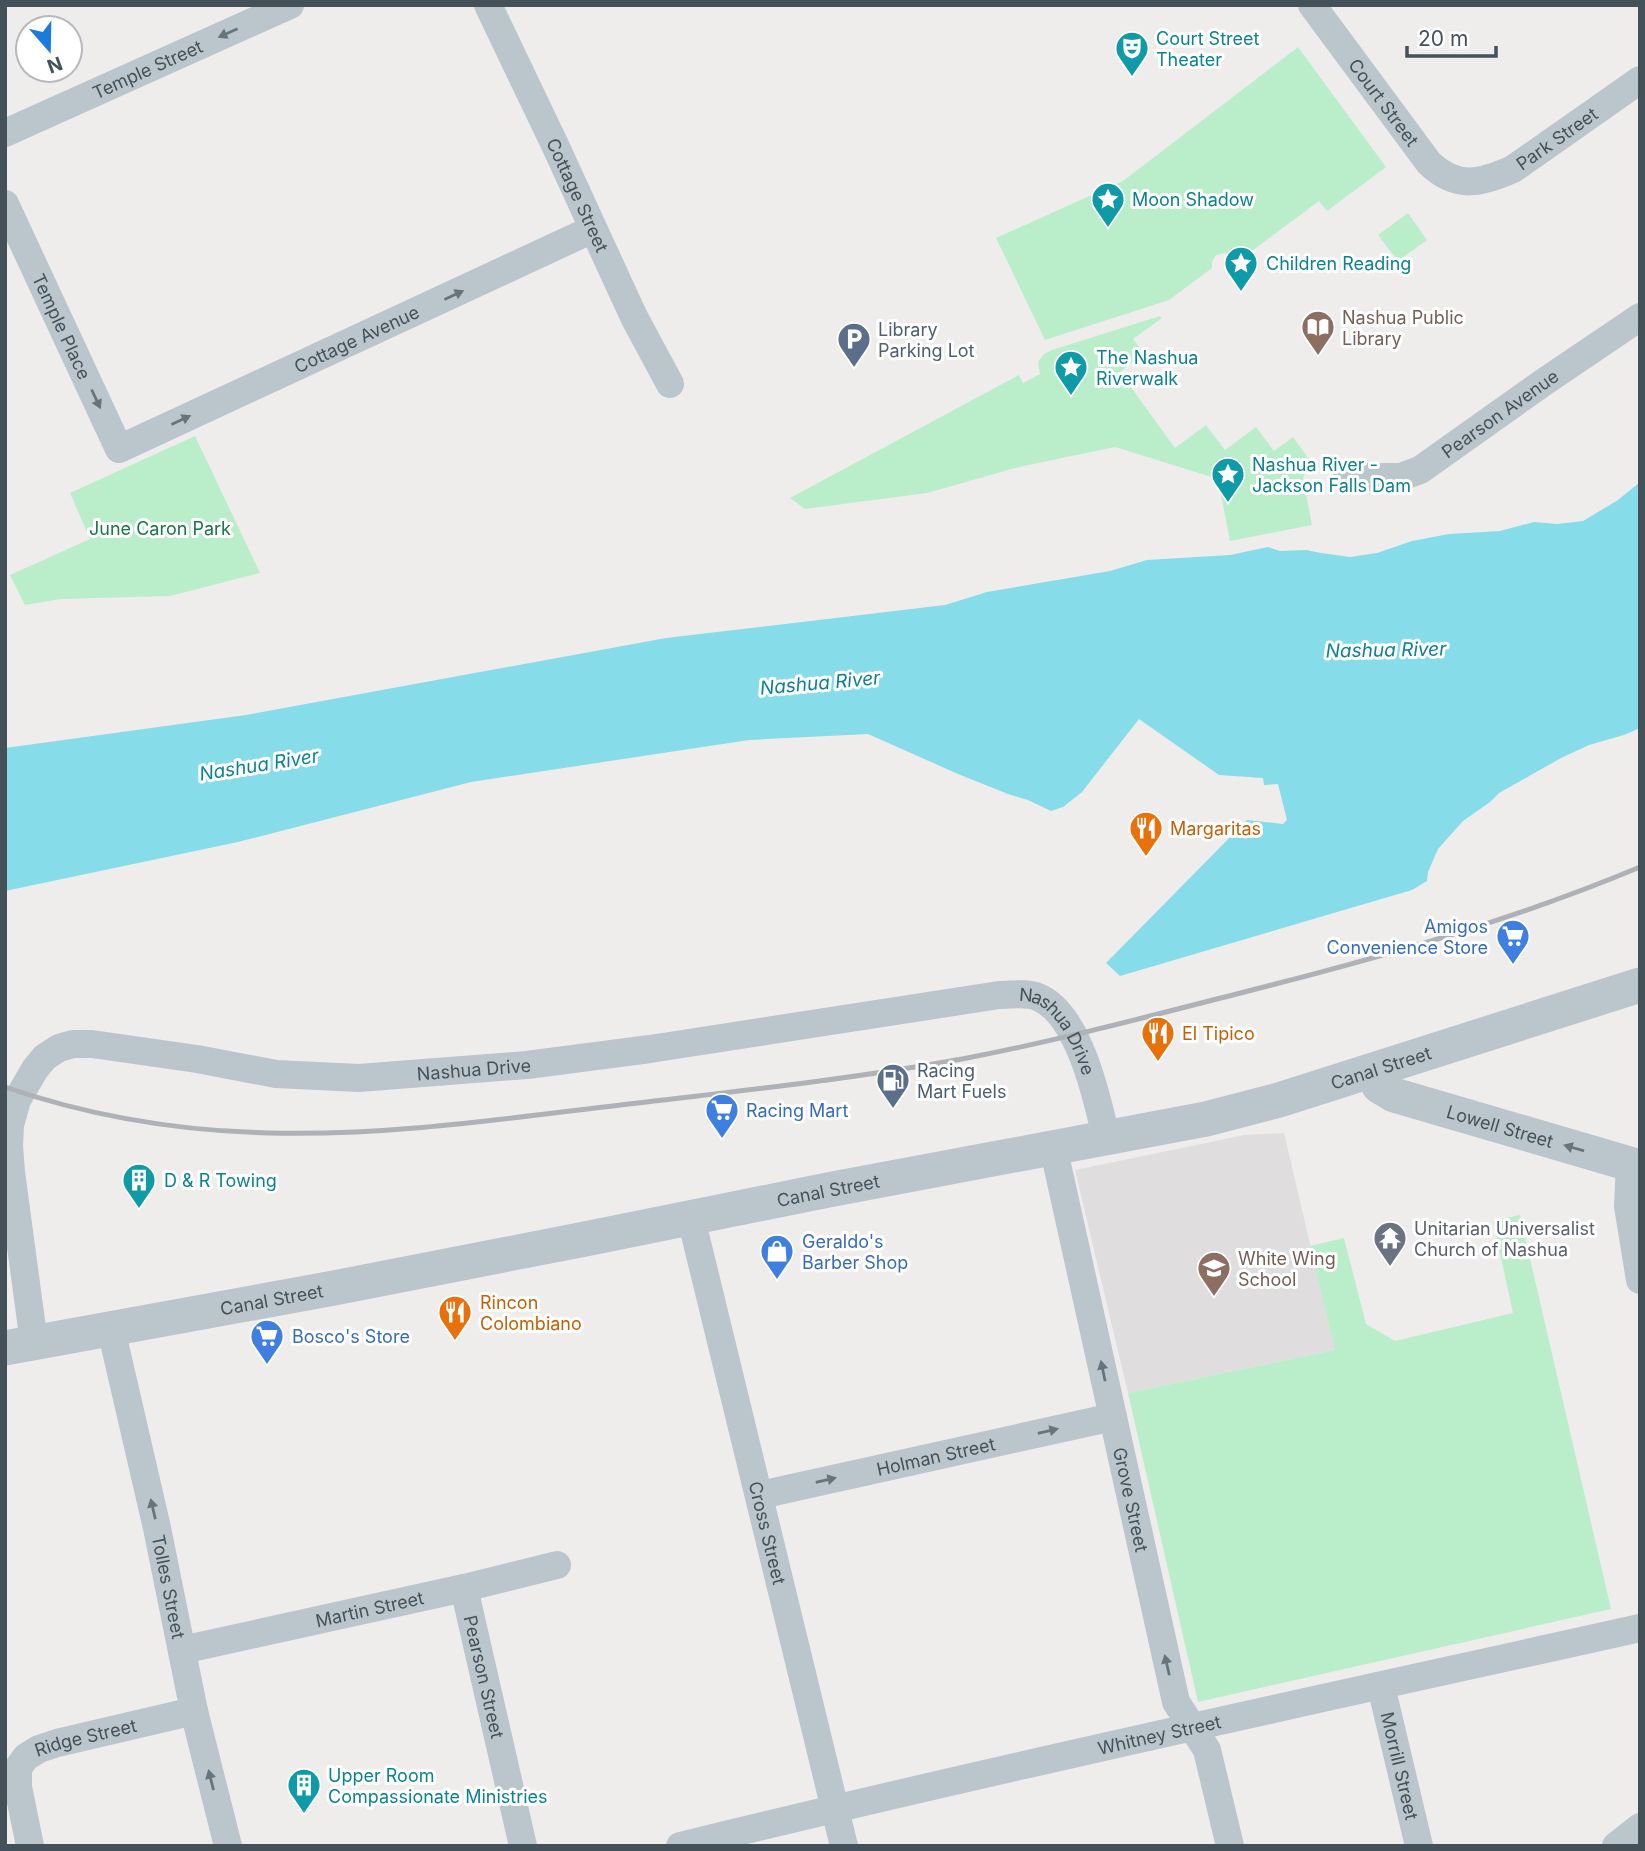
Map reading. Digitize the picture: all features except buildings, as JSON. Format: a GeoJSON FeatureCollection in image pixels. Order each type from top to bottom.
{"type":"FeatureCollection","features":[{"type":"Feature","properties":{"kind":"street","name":"Temple Street"},"geometry":{"type":"LineString","coordinates":[[5,133],[290,5]]}},
{"type":"Feature","properties":{"kind":"street","name":"Cottage Street"},"geometry":{"type":"LineString","coordinates":[[488,5],[634,317],[670,384]]}},
{"type":"Feature","properties":{"kind":"street","name":"Court Street"},"geometry":{"type":"LineString","coordinates":[[1312,5],[1429,163],[1447,177],[1469,182]]}},
{"type":"Feature","properties":{"kind":"street","name":"Park Street"},"geometry":{"type":"LineString","coordinates":[[1469,182],[1494,178],[1524,162],[1640,80]]}},
{"type":"Feature","properties":{"kind":"street","name":"Temple Place"},"geometry":{"type":"LineString","coordinates":[[5,204],[119,449]]}},
{"type":"Feature","properties":{"kind":"street","name":"Cottage Avenue"},"geometry":{"type":"LineString","coordinates":[[119,449],[593,229]]}},
{"type":"Feature","properties":{"kind":"street","name":"Pearson Avenue"},"geometry":{"type":"LineString","coordinates":[[1347,477],[1401,477],[1420,470],[1640,317]]}},
{"type":"Feature","properties":{"kind":"street","name":"Canal Street"},"geometry":{"type":"LineString","coordinates":[[20,1345],[334,1288],[841,1187],[1206,1119],[1371,1071],[1640,985]]}},
{"type":"Feature","properties":{"kind":"street","name":"Nashua Drive"},"geometry":{"type":"LineString","coordinates":[[20,1345],[10,1125],[17,1100],[40,1063],[59,1048],[73,1044],[92,1044],[197,1059],[276,1074],[359,1078],[527,1065],[663,1047],[999,995],[1026,994],[1046,1002],[1073,1035],[1088,1070],[1106,1137]]}},
{"type":"Feature","properties":{"kind":"street","name":"Lowell Street"},"geometry":{"type":"LineString","coordinates":[[1371,1071],[1379,1086],[1394,1095],[1635,1166]]}},
{"type":"Feature","properties":{"kind":"street","name":"Grove Street"},"geometry":{"type":"LineString","coordinates":[[1053,1146],[1176,1702],[1207,1750],[1230,1846]]}},
{"type":"Feature","properties":{"kind":"street"},"geometry":{"type":"LineString","coordinates":[[1635,1166],[1628,1206],[1640,1280]]}},
{"type":"Feature","properties":{"kind":"street","name":"Cross Street"},"geometry":{"type":"LineString","coordinates":[[691,1218],[844,1846]]}},
{"type":"Feature","properties":{"kind":"street","name":"Tolles Street"},"geometry":{"type":"LineString","coordinates":[[111,1329],[157,1528],[194,1711],[228,1846]]}},
{"type":"Feature","properties":{"kind":"street","name":"Holman Street"},"geometry":{"type":"LineString","coordinates":[[760,1495],[1113,1417]]}},
{"type":"Feature","properties":{"kind":"street","name":"Martin Street"},"geometry":{"type":"LineString","coordinates":[[181,1650],[557,1565]]}},
{"type":"Feature","properties":{"kind":"street","name":"Pearson Street"},"geometry":{"type":"LineString","coordinates":[[464,1588],[523,1846]]}},
{"type":"Feature","properties":{"kind":"street","name":"Whitney Street"},"geometry":{"type":"LineString","coordinates":[[680,1846],[1193,1727],[1640,1628]]}},
{"type":"Feature","properties":{"kind":"street","name":"Morrill Street"},"geometry":{"type":"LineString","coordinates":[[1381,1686],[1419,1846]]}},
{"type":"Feature","properties":{"kind":"street","name":"Ridge Street"},"geometry":{"type":"LineString","coordinates":[[30,1846],[18,1787],[18,1769],[26,1756],[57,1742],[194,1711]]}},
{"type":"Feature","properties":{"kind":"street"},"geometry":{"type":"LineString","coordinates":[[1616,1846],[1640,1828]]}},
{"type":"Feature","properties":{"kind":"shaded area","name":"White Wing School"},"geometry":{"type":"Polygon","coordinates":[[[1284,1133],[1335,1350],[1128,1393],[1075,1170],[1245,1135],[1284,1133]]]}},
{"type":"Feature","properties":{"kind":"green space"},"geometry":{"type":"Polygon","coordinates":[[[1298,47],[1386,167],[1327,211],[1319,201],[1237,262],[1225,253],[1216,255],[1212,268],[1169,300],[1045,340],[996,238],[1123,181],[1298,47]]]}},
{"type":"Feature","properties":{"kind":"green space"},"geometry":{"type":"Polygon","coordinates":[[[1408,213],[1427,240],[1398,261],[1378,235],[1408,213]]]}},
{"type":"Feature","properties":{"kind":"green space"},"geometry":{"type":"Polygon","coordinates":[[[1160,316],[1162,318],[1133,339],[1144,353],[1120,372],[1175,448],[1206,425],[1225,450],[1256,427],[1274,451],[1293,437],[1311,462],[1303,478],[1312,525],[1230,541],[1218,479],[1115,447],[1019,467],[927,493],[805,509],[790,498],[1019,375],[1023,383],[1040,374],[1038,362],[1044,354],[1052,350],[1160,316]]]}},
{"type":"Feature","properties":{"kind":"green space","name":"June Caron Park"},"geometry":{"type":"Polygon","coordinates":[[[195,436],[260,573],[170,596],[61,599],[25,605],[10,575],[90,539],[70,493],[195,436]]]}},
{"type":"Feature","properties":{"kind":"green space"},"geometry":{"type":"Polygon","coordinates":[[[1520,1215],[1611,1609],[1198,1702],[1128,1393],[1335,1350],[1310,1246],[1344,1238],[1366,1324],[1395,1341],[1513,1313],[1493,1221],[1520,1215]]]}},
{"type":"Feature","properties":{"kind":"water","name":"Nashua River"},"geometry":{"type":"Polygon","coordinates":[[[1640,482],[1640,728],[1589,745],[1499,793],[1463,821],[1438,849],[1427,881],[1412,890],[1120,976],[1106,963],[1247,820],[1283,824],[1287,820],[1278,784],[1264,785],[1263,778],[1219,775],[1139,719],[1082,792],[1063,807],[1051,811],[868,734],[749,740],[471,782],[238,842],[5,891],[5,748],[246,715],[666,638],[945,605],[987,592],[1110,571],[1147,560],[1230,555],[1268,547],[1280,551],[1306,550],[1350,557],[1377,553],[1412,541],[1449,534],[1500,531],[1534,522],[1557,524],[1583,521],[1618,500],[1640,482]]]}},
{"type":"Feature","properties":{"kind":"railway"},"geometry":{"type":"LineString","coordinates":[[5,1087],[69,1106],[135,1120],[236,1132],[314,1133],[449,1125],[837,1079],[1036,1044],[1305,976],[1498,920],[1640,867]]}},
{"type":"Feature","properties":{"kind":"place","name":"Court Street Theater"},"geometry":{"type":"Point","coordinates":[1132,78]}},
{"type":"Feature","properties":{"kind":"place","name":"Moon Shadow"},"geometry":{"type":"Point","coordinates":[1108,229]}},
{"type":"Feature","properties":{"kind":"place","name":"Children Reading"},"geometry":{"type":"Point","coordinates":[1241,293]}},
{"type":"Feature","properties":{"kind":"place","name":"Nashua Public Library"},"geometry":{"type":"Point","coordinates":[1318,357]}},
{"type":"Feature","properties":{"kind":"place","name":"Library Parking Lot"},"geometry":{"type":"Point","coordinates":[854,369]}},
{"type":"Feature","properties":{"kind":"place","name":"The Nashua Riverwalk"},"geometry":{"type":"Point","coordinates":[1071,397]}},
{"type":"Feature","properties":{"kind":"place","name":"Nashua River - Jackson Falls Dam"},"geometry":{"type":"Point","coordinates":[1228,504]}},
{"type":"Feature","properties":{"kind":"place","name":"Margaritas"},"geometry":{"type":"Point","coordinates":[1146,858]}},
{"type":"Feature","properties":{"kind":"place","name":"Amigos Convenience Store"},"geometry":{"type":"Point","coordinates":[1513,966]}},
{"type":"Feature","properties":{"kind":"place","name":"El Tipico"},"geometry":{"type":"Point","coordinates":[1158,1063]}},
{"type":"Feature","properties":{"kind":"place","name":"Racing Mart Fuels"},"geometry":{"type":"Point","coordinates":[893,1110]}},
{"type":"Feature","properties":{"kind":"place","name":"Racing Mart"},"geometry":{"type":"Point","coordinates":[722,1140]}},
{"type":"Feature","properties":{"kind":"place","name":"D & R Towing"},"geometry":{"type":"Point","coordinates":[139,1210]}},
{"type":"Feature","properties":{"kind":"place","name":"Unitarian Universalist Church of Nashua"},"geometry":{"type":"Point","coordinates":[1390,1268]}},
{"type":"Feature","properties":{"kind":"place","name":"Geraldo's Barber Shop"},"geometry":{"type":"Point","coordinates":[777,1281]}},
{"type":"Feature","properties":{"kind":"place","name":"White Wing School"},"geometry":{"type":"Point","coordinates":[1214,1298]}},
{"type":"Feature","properties":{"kind":"place","name":"Rincon Colombiano"},"geometry":{"type":"Point","coordinates":[455,1342]}},
{"type":"Feature","properties":{"kind":"place","name":"Bosco's Store"},"geometry":{"type":"Point","coordinates":[267,1366]}},
{"type":"Feature","properties":{"kind":"place","name":"Upper Room Compassionate Ministries"},"geometry":{"type":"Point","coordinates":[304,1815]}}]}
